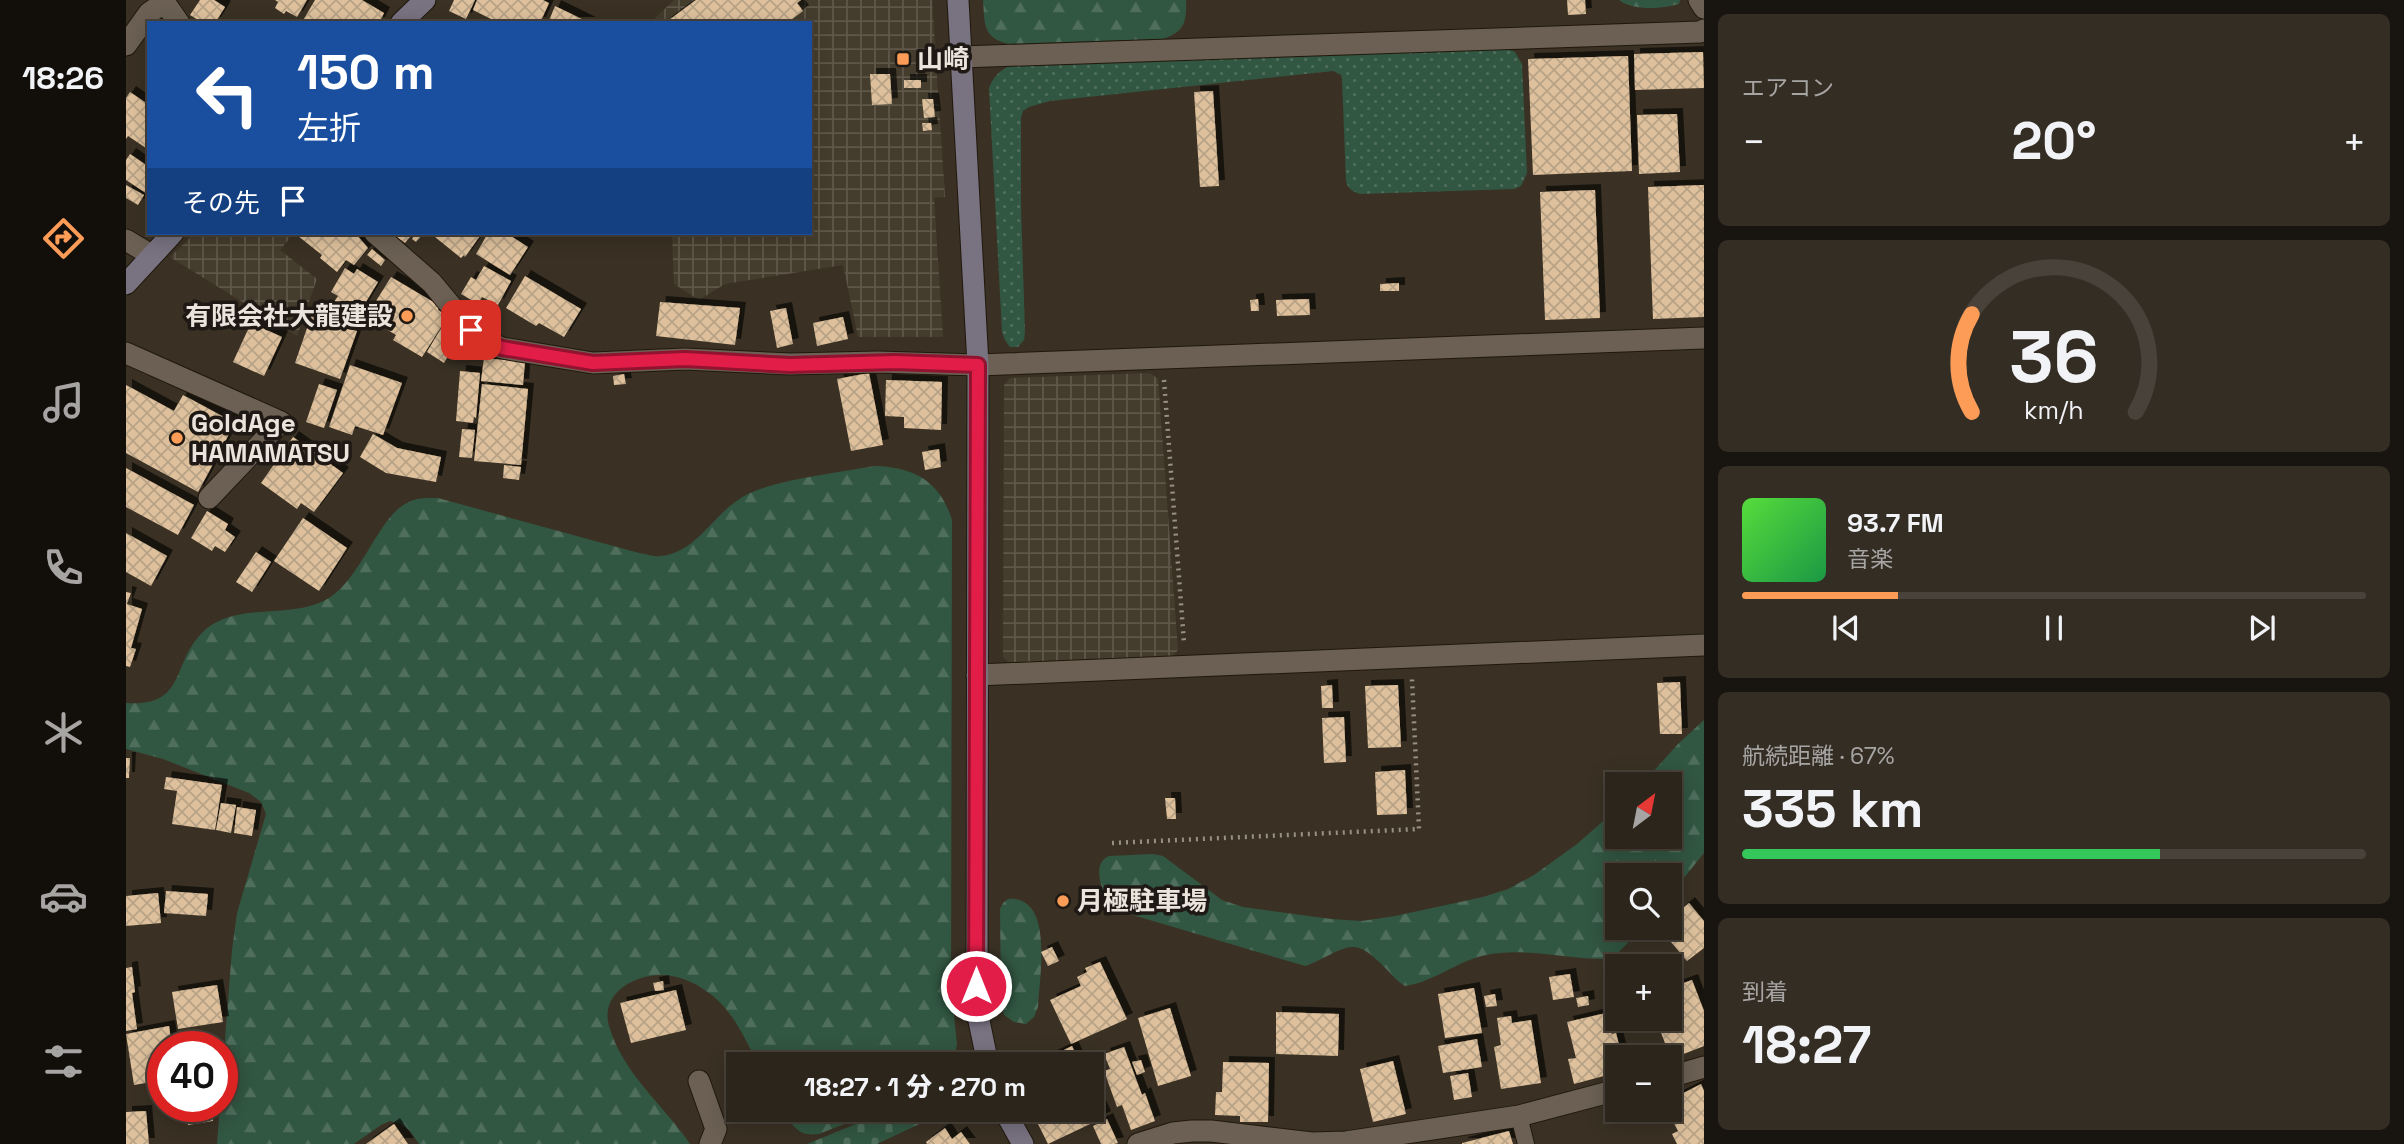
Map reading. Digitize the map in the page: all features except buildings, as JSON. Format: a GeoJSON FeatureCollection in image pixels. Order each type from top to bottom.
{"type":"FeatureCollection","features":[{"type":"Feature","properties":{"kind":"street"},"geometry":{"type":"LineString","coordinates":[[403,21],[425,0]]}},
{"type":"Feature","properties":{"kind":"street"},"geometry":{"type":"LineString","coordinates":[[958,0],[978,365],[976,986],[978,1016],[986,1052]]}},
{"type":"Feature","properties":{"kind":"street"},"geometry":{"type":"LineString","coordinates":[[1699,0],[1704,8]]}},
{"type":"Feature","properties":{"kind":"street"},"geometry":{"type":"LineString","coordinates":[[126,45],[149,13],[164,1],[178,21]]}},
{"type":"Feature","properties":{"kind":"street"},"geometry":{"type":"LineString","coordinates":[[961,57],[1686,33],[1704,30]]}},
{"type":"Feature","properties":{"kind":"street"},"geometry":{"type":"LineString","coordinates":[[126,284],[171,235]]}},
{"type":"Feature","properties":{"kind":"street"},"geometry":{"type":"LineString","coordinates":[[377,235],[432,283],[471,330],[486,341],[502,348],[593,363],[685,359],[790,365],[895,362],[978,365],[1704,338]]}},
{"type":"Feature","properties":{"kind":"street"},"geometry":{"type":"LineString","coordinates":[[126,240],[151,256]]}},
{"type":"Feature","properties":{"kind":"street"},"geometry":{"type":"LineString","coordinates":[[126,353],[281,422],[209,498]]}},
{"type":"Feature","properties":{"kind":"street"},"geometry":{"type":"LineString","coordinates":[[977,675],[1704,645]]}},
{"type":"Feature","properties":{"kind":"street"},"geometry":{"type":"LineString","coordinates":[[1682,1073],[1704,1067]]}},
{"type":"Feature","properties":{"kind":"street"},"geometry":{"type":"LineString","coordinates":[[699,1081],[716,1129],[710,1144]]}},
{"type":"Feature","properties":{"kind":"street"},"geometry":{"type":"LineString","coordinates":[[1138,1144],[1173,1133],[1192,1131],[1312,1143],[1346,1142],[1519,1116],[1605,1093]]}},
{"type":"Feature","properties":{"kind":"street"},"geometry":{"type":"LineString","coordinates":[[1011,1122],[1023,1144]]}},
{"type":"Feature","properties":{"kind":"lane"},"geometry":{"type":"LineString","coordinates":[[1519,1116],[1526,1144]]}},
{"type":"Feature","properties":{"kind":"path"},"geometry":{"type":"LineString","coordinates":[[1162,358],[1186,667]]}},
{"type":"Feature","properties":{"kind":"path"},"geometry":{"type":"LineString","coordinates":[[1112,843],[1419,829],[1410,657]]}},
{"type":"Feature","properties":{"kind":"shaded area"},"geometry":{"type":"Polygon","coordinates":[[[674,0],[932,0],[945,197],[934,198],[943,337],[858,337],[843,265],[725,284],[699,300],[674,284],[672,235],[812,235],[812,21],[652,21],[674,0]]]}},
{"type":"Feature","properties":{"kind":"shaded area"},"geometry":{"type":"Polygon","coordinates":[[[193,235],[292,235],[280,250],[317,279],[297,336],[170,257],[193,235]]]}},
{"type":"Feature","properties":{"kind":"shaded area"},"geometry":{"type":"Polygon","coordinates":[[[1150,373],[1158,379],[1178,650],[1172,657],[1009,663],[1003,657],[1004,385],[1010,378],[1150,373]]]}},
{"type":"Feature","properties":{"kind":"green space"},"geometry":{"type":"Polygon","coordinates":[[[983,0],[1186,0],[1186,8],[1185,20],[1180,30],[1162,39],[1008,44],[993,38],[986,28],[983,0]]]}},
{"type":"Feature","properties":{"kind":"green space"},"geometry":{"type":"Polygon","coordinates":[[[1619,0],[1680,0],[1679,4],[1672,6],[1648,8],[1632,6],[1619,0]]]}},
{"type":"Feature","properties":{"kind":"green space"},"geometry":{"type":"Polygon","coordinates":[[[1507,49],[1515,52],[1522,64],[1527,173],[1521,186],[1514,189],[1360,194],[1353,191],[1346,181],[1342,79],[1341,75],[1333,71],[1050,101],[1029,107],[1023,111],[1021,118],[1025,332],[1024,340],[1018,347],[1010,347],[1005,340],[1002,332],[989,88],[997,74],[1007,67],[1507,49]]]}},
{"type":"Feature","properties":{"kind":"green space"},"geometry":{"type":"Polygon","coordinates":[[[874,466],[913,473],[933,486],[952,520],[951,986],[957,1044],[955,1052],[751,1052],[723,1006],[699,986],[672,976],[648,976],[626,985],[617,993],[610,1002],[609,1026],[615,1043],[634,1074],[690,1144],[419,1144],[410,1131],[401,1124],[390,1121],[354,1144],[217,1144],[219,1122],[238,1122],[238,1031],[226,1031],[232,950],[237,913],[266,814],[261,802],[249,793],[163,759],[126,749],[126,703],[146,702],[169,691],[192,645],[215,623],[246,613],[298,609],[329,598],[351,576],[388,520],[397,510],[415,500],[438,498],[658,556],[683,549],[729,507],[750,493],[784,482],[874,466]]]}},
{"type":"Feature","properties":{"kind":"green space"},"geometry":{"type":"Polygon","coordinates":[[[1704,720],[1704,853],[1682,880],[1682,863],[1605,863],[1605,940],[1630,940],[1617,954],[1605,954],[1605,959],[1500,953],[1475,958],[1416,984],[1405,986],[1370,954],[1354,947],[1305,966],[1126,913],[1112,904],[1101,886],[1100,865],[1109,856],[1153,854],[1163,856],[1222,900],[1243,907],[1362,921],[1483,897],[1508,889],[1534,875],[1605,820],[1605,849],[1682,849],[1682,772],[1653,772],[1704,720]]]}},
{"type":"Feature","properties":{"kind":"green space"},"geometry":{"type":"Polygon","coordinates":[[[1008,899],[1023,901],[1033,910],[1041,941],[1038,1007],[1034,1017],[1026,1024],[1014,1022],[1004,1015],[1001,1003],[1000,909],[1008,899]]]}},
{"type":"Feature","properties":{"kind":"green space"},"geometry":{"type":"Polygon","coordinates":[[[791,1122],[850,1122],[819,1134],[806,1134],[791,1122]]]}},
{"type":"Feature","properties":{"kind":"green space"},"geometry":{"type":"Polygon","coordinates":[[[861,1122],[924,1122],[877,1144],[807,1144],[861,1122]]]}},
{"type":"Feature","properties":{"kind":"place","name":"山崎"},"geometry":{"type":"Point","coordinates":[903,59]}},
{"type":"Feature","properties":{"kind":"place","name":"有限会社大龍建設"},"geometry":{"type":"Point","coordinates":[407,316]}},
{"type":"Feature","properties":{"kind":"place","name":"GoldAge HAMAMATSU"},"geometry":{"type":"Point","coordinates":[177,438]}},
{"type":"Feature","properties":{"kind":"place","name":"月極駐車場"},"geometry":{"type":"Point","coordinates":[1063,901]}},
{"type":"Feature","properties":{"kind":"route"},"geometry":{"type":"LineString","coordinates":[[471,330],[502,348],[593,363],[685,359],[790,365],[895,362],[978,365],[976,986]]}}]}
